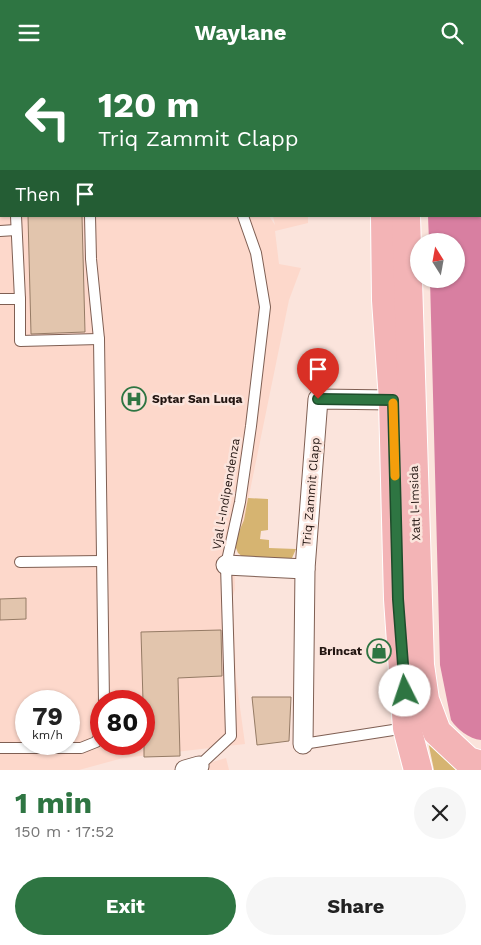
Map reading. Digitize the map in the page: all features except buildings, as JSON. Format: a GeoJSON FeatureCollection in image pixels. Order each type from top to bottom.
{"type":"FeatureCollection","features":[{"type":"Feature","properties":{"kind":"highway","name":"Xatt l-Imsida"},"geometry":{"type":"LineString","coordinates":[[385,217],[386,300],[393,400],[398,599],[407,728],[418,770]]}},
{"type":"Feature","properties":{"kind":"highway","name":"Xatt l-Imsida"},"geometry":{"type":"LineString","coordinates":[[406,217],[420,665],[425,700],[436,732],[468,761],[481,765]]}},
{"type":"Feature","properties":{"kind":"street","name":"Triq Zammit Clapp"},"geometry":{"type":"LineString","coordinates":[[304,744],[305,569],[318,399],[393,400]]}},
{"type":"Feature","properties":{"kind":"street"},"geometry":{"type":"LineString","coordinates":[[226,565],[305,569]]}},
{"type":"Feature","properties":{"kind":"lane"},"geometry":{"type":"LineString","coordinates":[[16,217],[20,341],[99,339]]}},
{"type":"Feature","properties":{"kind":"lane"},"geometry":{"type":"LineString","coordinates":[[90,217],[91,259],[99,339],[104,690]]}},
{"type":"Feature","properties":{"kind":"lane","name":"Vjal l-Indipendenza"},"geometry":{"type":"LineString","coordinates":[[192,768],[231,736],[226,565],[240,502],[265,307],[256,253],[243,217]]}},
{"type":"Feature","properties":{"kind":"lane"},"geometry":{"type":"LineString","coordinates":[[0,231],[16,231]]}},
{"type":"Feature","properties":{"kind":"lane"},"geometry":{"type":"LineString","coordinates":[[0,299],[20,299]]}},
{"type":"Feature","properties":{"kind":"lane"},"geometry":{"type":"LineString","coordinates":[[20,562],[102,561]]}},
{"type":"Feature","properties":{"kind":"lane"},"geometry":{"type":"LineString","coordinates":[[304,744],[407,728]]}},
{"type":"Feature","properties":{"kind":"lane"},"geometry":{"type":"LineString","coordinates":[[0,748],[81,749],[90,745]]}},
{"type":"Feature","properties":{"kind":"shaded area","name":"Sptar San Luqa"},"geometry":{"type":"Polygon","coordinates":[[[0,217],[270,217],[275,225],[273,217],[308,217],[308,223],[275,231],[279,264],[301,268],[289,300],[244,520],[234,543],[235,589],[233,596],[236,678],[245,744],[155,754],[155,690],[90,690],[90,755],[149,755],[123,758],[79,770],[0,770],[0,217]]]}},
{"type":"Feature","properties":{"kind":"shaded area"},"geometry":{"type":"Polygon","coordinates":[[[428,217],[481,217],[481,740],[472,738],[464,733],[451,720],[440,665],[430,288],[465,288],[465,233],[429,233],[428,217]]]}},
{"type":"Feature","properties":{"kind":"shaded area"},"geometry":{"type":"Polygon","coordinates":[[[248,498],[268,499],[268,530],[261,531],[260,539],[269,540],[269,548],[296,549],[292,558],[244,558],[238,553],[234,543],[244,520],[248,498]]]}},
{"type":"Feature","properties":{"kind":"shaded area"},"geometry":{"type":"Polygon","coordinates":[[[423,717],[462,770],[434,770],[423,717]]]}},
{"type":"Feature","properties":{"kind":"shaded area"},"geometry":{"type":"Polygon","coordinates":[[[226,758],[229,770],[185,770],[226,758]]]}},
{"type":"Feature","properties":{"kind":"slow traffic"},"geometry":{"type":"LineString","coordinates":[[393,403],[395,476]]}},
{"type":"Feature","properties":{"kind":"place","name":"Sptar San Luqa"},"geometry":{"type":"Point","coordinates":[134,399]}},
{"type":"Feature","properties":{"kind":"place","name":"Brincat"},"geometry":{"type":"Point","coordinates":[379,651]}},
{"type":"Feature","properties":{"kind":"route"},"geometry":{"type":"LineString","coordinates":[[318,399],[393,400],[398,599],[405,691]]}}]}
